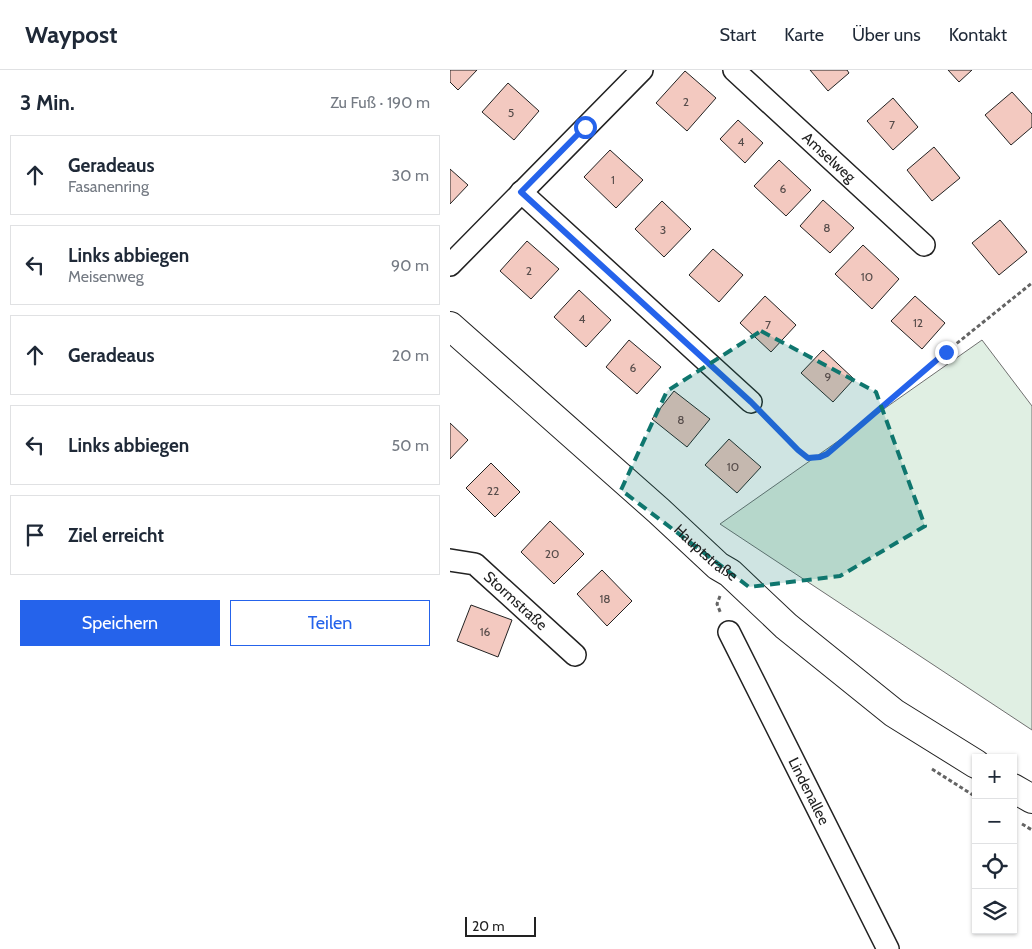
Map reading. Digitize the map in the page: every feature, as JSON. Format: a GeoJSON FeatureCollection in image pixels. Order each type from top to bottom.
{"type":"FeatureCollection","features":[{"type":"Feature","properties":{"kind":"street"},"geometry":{"type":"LineString","coordinates":[[450,265],[642,70]]}},
{"type":"Feature","properties":{"kind":"street","name":"Amselweg"},"geometry":{"type":"LineString","coordinates":[[734,70],[924,246]]}},
{"type":"Feature","properties":{"kind":"street"},"geometry":{"type":"LineString","coordinates":[[521,192],[751,402]]}},
{"type":"Feature","properties":{"kind":"street","name":"Hauptstraße"},"geometry":{"type":"LineString","coordinates":[[450,326],[660,511],[718,566],[730,573],[786,626],[894,713],[972,762]]}},
{"type":"Feature","properties":{"kind":"street","name":"Stormstraße"},"geometry":{"type":"LineString","coordinates":[[450,560],[475,564],[575,655]]}},
{"type":"Feature","properties":{"kind":"street","name":"Lindenallee"},"geometry":{"type":"LineString","coordinates":[[729,632],[888,949]]}},
{"type":"Feature","properties":{"kind":"street"},"geometry":{"type":"LineString","coordinates":[[1017,790],[1032,799]]}},
{"type":"Feature","properties":{"kind":"path"},"geometry":{"type":"LineString","coordinates":[[751,402],[808,458],[820,457],[827,454],[843,441],[946,352],[1032,283]]}},
{"type":"Feature","properties":{"kind":"highlighted area"},"geometry":{"type":"Polygon","coordinates":[[[761,331],[876,392],[925,526],[840,576],[749,587],[621,490],[667,391],[761,331]]]}},
{"type":"Feature","properties":{"kind":"green space"},"geometry":{"type":"Polygon","coordinates":[[[982,340],[1032,406],[1032,730],[720,524],[982,340]]]}},
{"type":"Feature","properties":{"kind":"building"},"geometry":{"type":"Polygon","coordinates":[[[450,70],[477,70],[458,90],[450,82],[450,70]]]}},
{"type":"Feature","properties":{"kind":"building"},"geometry":{"type":"Polygon","coordinates":[[[810,70],[847,70],[849,73],[828,91],[810,70]]]}},
{"type":"Feature","properties":{"kind":"building"},"geometry":{"type":"Polygon","coordinates":[[[948,70],[972,70],[959,82],[948,70]]]}},
{"type":"Feature","properties":{"kind":"building"},"geometry":{"type":"Polygon","coordinates":[[[685,71],[716,98],[687,131],[656,103],[685,71]]]}},
{"type":"Feature","properties":{"kind":"building"},"geometry":{"type":"Polygon","coordinates":[[[508,83],[539,111],[514,140],[482,112],[508,83]]]}},
{"type":"Feature","properties":{"kind":"building"},"geometry":{"type":"Polygon","coordinates":[[[1012,92],[1032,114],[1032,127],[1011,145],[985,115],[1012,92]]]}},
{"type":"Feature","properties":{"kind":"building"},"geometry":{"type":"Polygon","coordinates":[[[893,98],[918,127],[893,150],[867,121],[893,98]]]}},
{"type":"Feature","properties":{"kind":"building"},"geometry":{"type":"Polygon","coordinates":[[[738,120],[763,143],[745,163],[720,139],[738,120]]]}},
{"type":"Feature","properties":{"kind":"building"},"geometry":{"type":"Polygon","coordinates":[[[934,147],[960,178],[932,201],[907,170],[934,147]]]}},
{"type":"Feature","properties":{"kind":"building"},"geometry":{"type":"Polygon","coordinates":[[[610,150],[643,180],[616,208],[584,177],[610,150]]]}},
{"type":"Feature","properties":{"kind":"building"},"geometry":{"type":"Polygon","coordinates":[[[779,160],[811,190],[786,216],[754,186],[779,160]]]}},
{"type":"Feature","properties":{"kind":"building"},"geometry":{"type":"Polygon","coordinates":[[[450,169],[468,185],[450,204],[450,169]]]}},
{"type":"Feature","properties":{"kind":"building"},"geometry":{"type":"Polygon","coordinates":[[[823,200],[854,228],[830,253],[800,226],[823,200]]]}},
{"type":"Feature","properties":{"kind":"building"},"geometry":{"type":"Polygon","coordinates":[[[662,201],[691,229],[664,257],[635,229],[662,201]]]}},
{"type":"Feature","properties":{"kind":"building"},"geometry":{"type":"Polygon","coordinates":[[[1000,220],[1027,252],[999,275],[972,243],[1000,220]]]}},
{"type":"Feature","properties":{"kind":"building"},"geometry":{"type":"Polygon","coordinates":[[[527,241],[559,269],[531,299],[500,271],[527,241]]]}},
{"type":"Feature","properties":{"kind":"building"},"geometry":{"type":"Polygon","coordinates":[[[863,245],[899,279],[872,309],[835,274],[863,245]]]}},
{"type":"Feature","properties":{"kind":"building"},"geometry":{"type":"Polygon","coordinates":[[[713,249],[743,275],[719,302],[689,275],[713,249]]]}},
{"type":"Feature","properties":{"kind":"building"},"geometry":{"type":"Polygon","coordinates":[[[579,290],[611,320],[586,347],[554,317],[579,290]]]}},
{"type":"Feature","properties":{"kind":"building"},"geometry":{"type":"Polygon","coordinates":[[[765,296],[796,325],[771,352],[740,323],[765,296]]]}},
{"type":"Feature","properties":{"kind":"building"},"geometry":{"type":"Polygon","coordinates":[[[915,296],[945,323],[922,349],[891,321],[915,296]]]}},
{"type":"Feature","properties":{"kind":"building"},"geometry":{"type":"Polygon","coordinates":[[[629,340],[661,367],[637,394],[606,367],[629,340]]]}},
{"type":"Feature","properties":{"kind":"building"},"geometry":{"type":"Polygon","coordinates":[[[823,350],[854,379],[833,402],[801,373],[823,350]]]}},
{"type":"Feature","properties":{"kind":"building"},"geometry":{"type":"Polygon","coordinates":[[[674,391],[710,419],[687,447],[652,419],[674,391]]]}},
{"type":"Feature","properties":{"kind":"building"},"geometry":{"type":"Polygon","coordinates":[[[450,423],[468,440],[450,459],[450,423]]]}},
{"type":"Feature","properties":{"kind":"building"},"geometry":{"type":"Polygon","coordinates":[[[729,439],[761,467],[737,493],[705,465],[729,439]]]}},
{"type":"Feature","properties":{"kind":"building"},"geometry":{"type":"Polygon","coordinates":[[[491,463],[520,492],[495,517],[466,488],[491,463]]]}},
{"type":"Feature","properties":{"kind":"building"},"geometry":{"type":"Polygon","coordinates":[[[550,521],[584,554],[554,584],[521,552],[550,521]]]}},
{"type":"Feature","properties":{"kind":"building"},"geometry":{"type":"Polygon","coordinates":[[[602,570],[632,601],[607,626],[577,594],[602,570]]]}},
{"type":"Feature","properties":{"kind":"building"},"geometry":{"type":"Polygon","coordinates":[[[471,605],[512,620],[498,657],[457,641],[471,605]]]}},
{"type":"Feature","properties":{"kind":"route"},"geometry":{"type":"LineString","coordinates":[[585,127],[521,192],[751,402],[808,458],[827,454],[946,352]]}}]}
